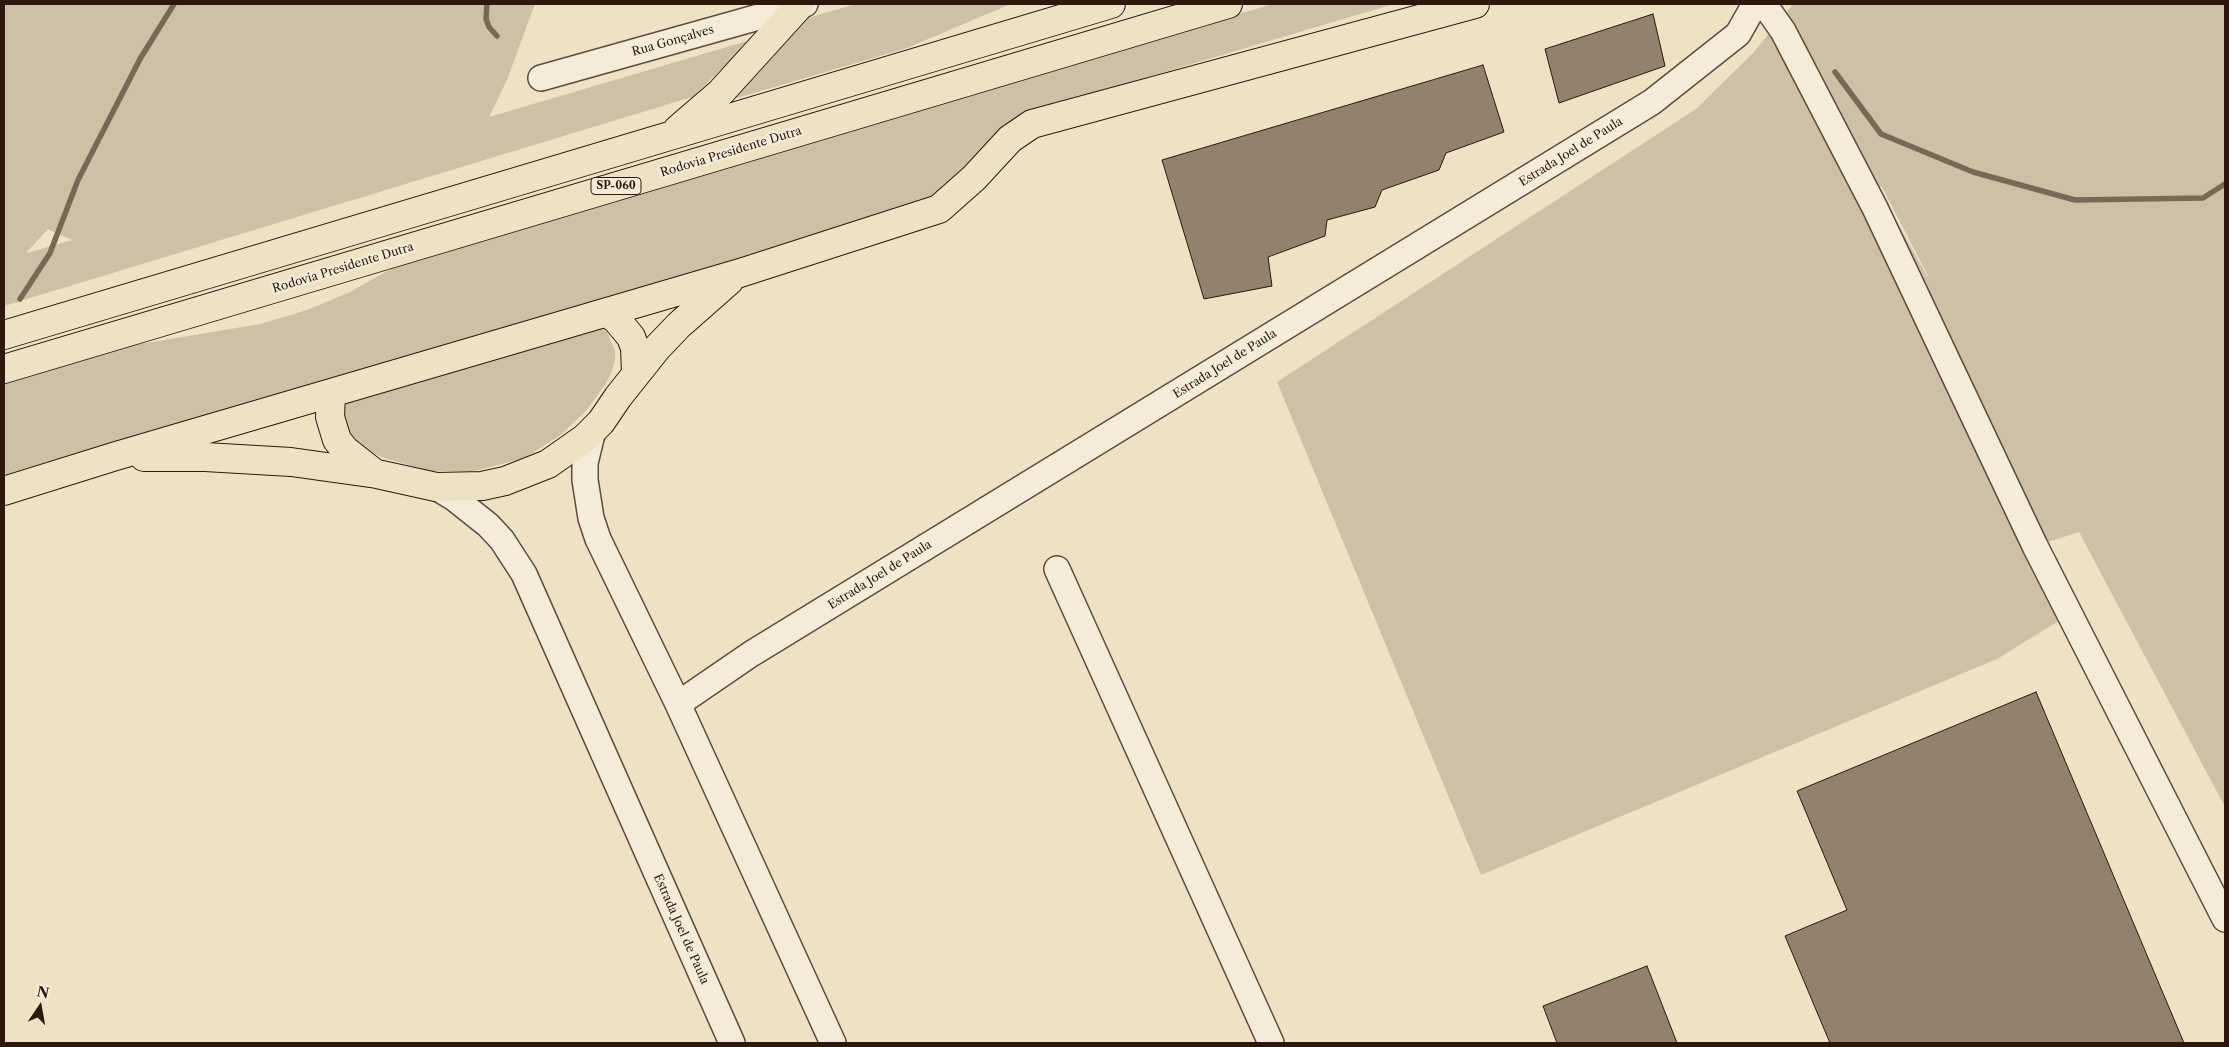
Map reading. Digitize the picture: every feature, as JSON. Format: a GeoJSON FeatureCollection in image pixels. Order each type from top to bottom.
{"type":"FeatureCollection","features":[{"type":"Feature","properties":{"kind":"main road"},"geometry":{"type":"LineString","coordinates":[[670,135],[721,92],[801,4]]}},
{"type":"Feature","properties":{"kind":"main road","name":"SP-060"},"geometry":{"type":"LineString","coordinates":[[4,335],[1108,4]]}},
{"type":"Feature","properties":{"kind":"main road","name":"Rodovia Presidente Dutra"},"geometry":{"type":"LineString","coordinates":[[4,369],[1228,4]]}},
{"type":"Feature","properties":{"kind":"main road"},"geometry":{"type":"LineString","coordinates":[[4,491],[116,456],[737,274],[939,209],[974,178],[1010,138],[1032,124],[1474,4]]}},
{"type":"Feature","properties":{"kind":"main road"},"geometry":{"type":"LineString","coordinates":[[116,456],[248,459],[334,467],[436,487],[482,486],[527,474],[567,452],[593,430],[601,422],[636,373],[679,325],[737,274]]}},
{"type":"Feature","properties":{"kind":"main road"},"geometry":{"type":"LineString","coordinates":[[607,313],[616,319],[631,337],[635,348],[636,373]]}},
{"type":"Feature","properties":{"kind":"main road"},"geometry":{"type":"LineString","coordinates":[[332,393],[330,417],[337,440],[354,459],[377,474]]}},
{"type":"Feature","properties":{"kind":"street","name":"Rua Gonçalves"},"geometry":{"type":"LineString","coordinates":[[541,78],[801,4]]}},
{"type":"Feature","properties":{"kind":"street","name":"Estrada Joel de Paula"},"geometry":{"type":"LineString","coordinates":[[678,704],[752,654],[1652,102],[1738,34],[1755,4]]}},
{"type":"Feature","properties":{"kind":"street"},"geometry":{"type":"LineString","coordinates":[[1764,4],[1783,31],[1875,208],[2035,546],[2225,919]]}},
{"type":"Feature","properties":{"kind":"street"},"geometry":{"type":"LineString","coordinates":[[593,430],[585,463],[587,496],[598,539],[678,704],[833,1043]]}},
{"type":"Feature","properties":{"kind":"street","name":"Estrada Joel de Paula"},"geometry":{"type":"LineString","coordinates":[[436,487],[454,498],[488,526],[502,540],[524,574],[732,1043]]}},
{"type":"Feature","properties":{"kind":"street"},"geometry":{"type":"LineString","coordinates":[[1057,569],[1271,1043]]}},
{"type":"Feature","properties":{"kind":"shaded area"},"geometry":{"type":"Polygon","coordinates":[[[4,4],[535,4],[507,80],[489,117],[754,39],[692,97],[4,306],[4,4]],[[48,229],[27,253],[72,240],[48,229]]]}},
{"type":"Feature","properties":{"kind":"shaded area"},"geometry":{"type":"Polygon","coordinates":[[[856,4],[1011,4],[907,48],[727,101],[808,18],[856,4]]]}},
{"type":"Feature","properties":{"kind":"shaded area"},"geometry":{"type":"Polygon","coordinates":[[[1273,4],[1394,4],[1057,104],[937,195],[916,205],[720,269],[4,478],[4,384],[129,346],[260,324],[307,310],[350,292],[414,256],[1273,4]]]}},
{"type":"Feature","properties":{"kind":"shaded area"},"geometry":{"type":"Polygon","coordinates":[[[1793,4],[2225,4],[2225,807],[2079,532],[2035,546],[2070,614],[1997,659],[1481,875],[1277,382],[1696,109],[1753,53],[1793,4]],[[1876,184],[1928,276],[1882,187],[1876,184]]]}},
{"type":"Feature","properties":{"kind":"shaded area"},"geometry":{"type":"Polygon","coordinates":[[[600,327],[607,332],[615,351],[612,371],[605,385],[586,411],[562,434],[525,458],[475,471],[429,471],[381,457],[356,443],[348,433],[344,422],[345,400],[600,327]]]}},
{"type":"Feature","properties":{"kind":"building"},"geometry":{"type":"Polygon","coordinates":[[[1653,14],[1665,66],[1559,103],[1545,49],[1653,14]]]}},
{"type":"Feature","properties":{"kind":"building"},"geometry":{"type":"Polygon","coordinates":[[[1483,65],[1504,132],[1446,153],[1439,170],[1382,190],[1375,207],[1327,220],[1325,236],[1268,257],[1272,286],[1204,299],[1162,160],[1483,65]]]}},
{"type":"Feature","properties":{"kind":"building"},"geometry":{"type":"Polygon","coordinates":[[[2036,692],[2184,1043],[1830,1043],[1785,936],[1847,910],[1797,791],[2036,692]]]}},
{"type":"Feature","properties":{"kind":"building"},"geometry":{"type":"Polygon","coordinates":[[[1647,966],[1677,1043],[1557,1043],[1543,1006],[1647,966]]]}},
{"type":"Feature","properties":{"kind":"waterway"},"geometry":{"type":"LineString","coordinates":[[20,299],[50,253],[78,180],[140,59],[174,4]]}},
{"type":"Feature","properties":{"kind":"waterway"},"geometry":{"type":"LineString","coordinates":[[487,4],[486,19],[489,27],[497,36]]}},
{"type":"Feature","properties":{"kind":"waterway"},"geometry":{"type":"LineString","coordinates":[[1835,72],[1881,134],[1973,172],[2075,200],[2203,198],[2225,184]]}}]}
